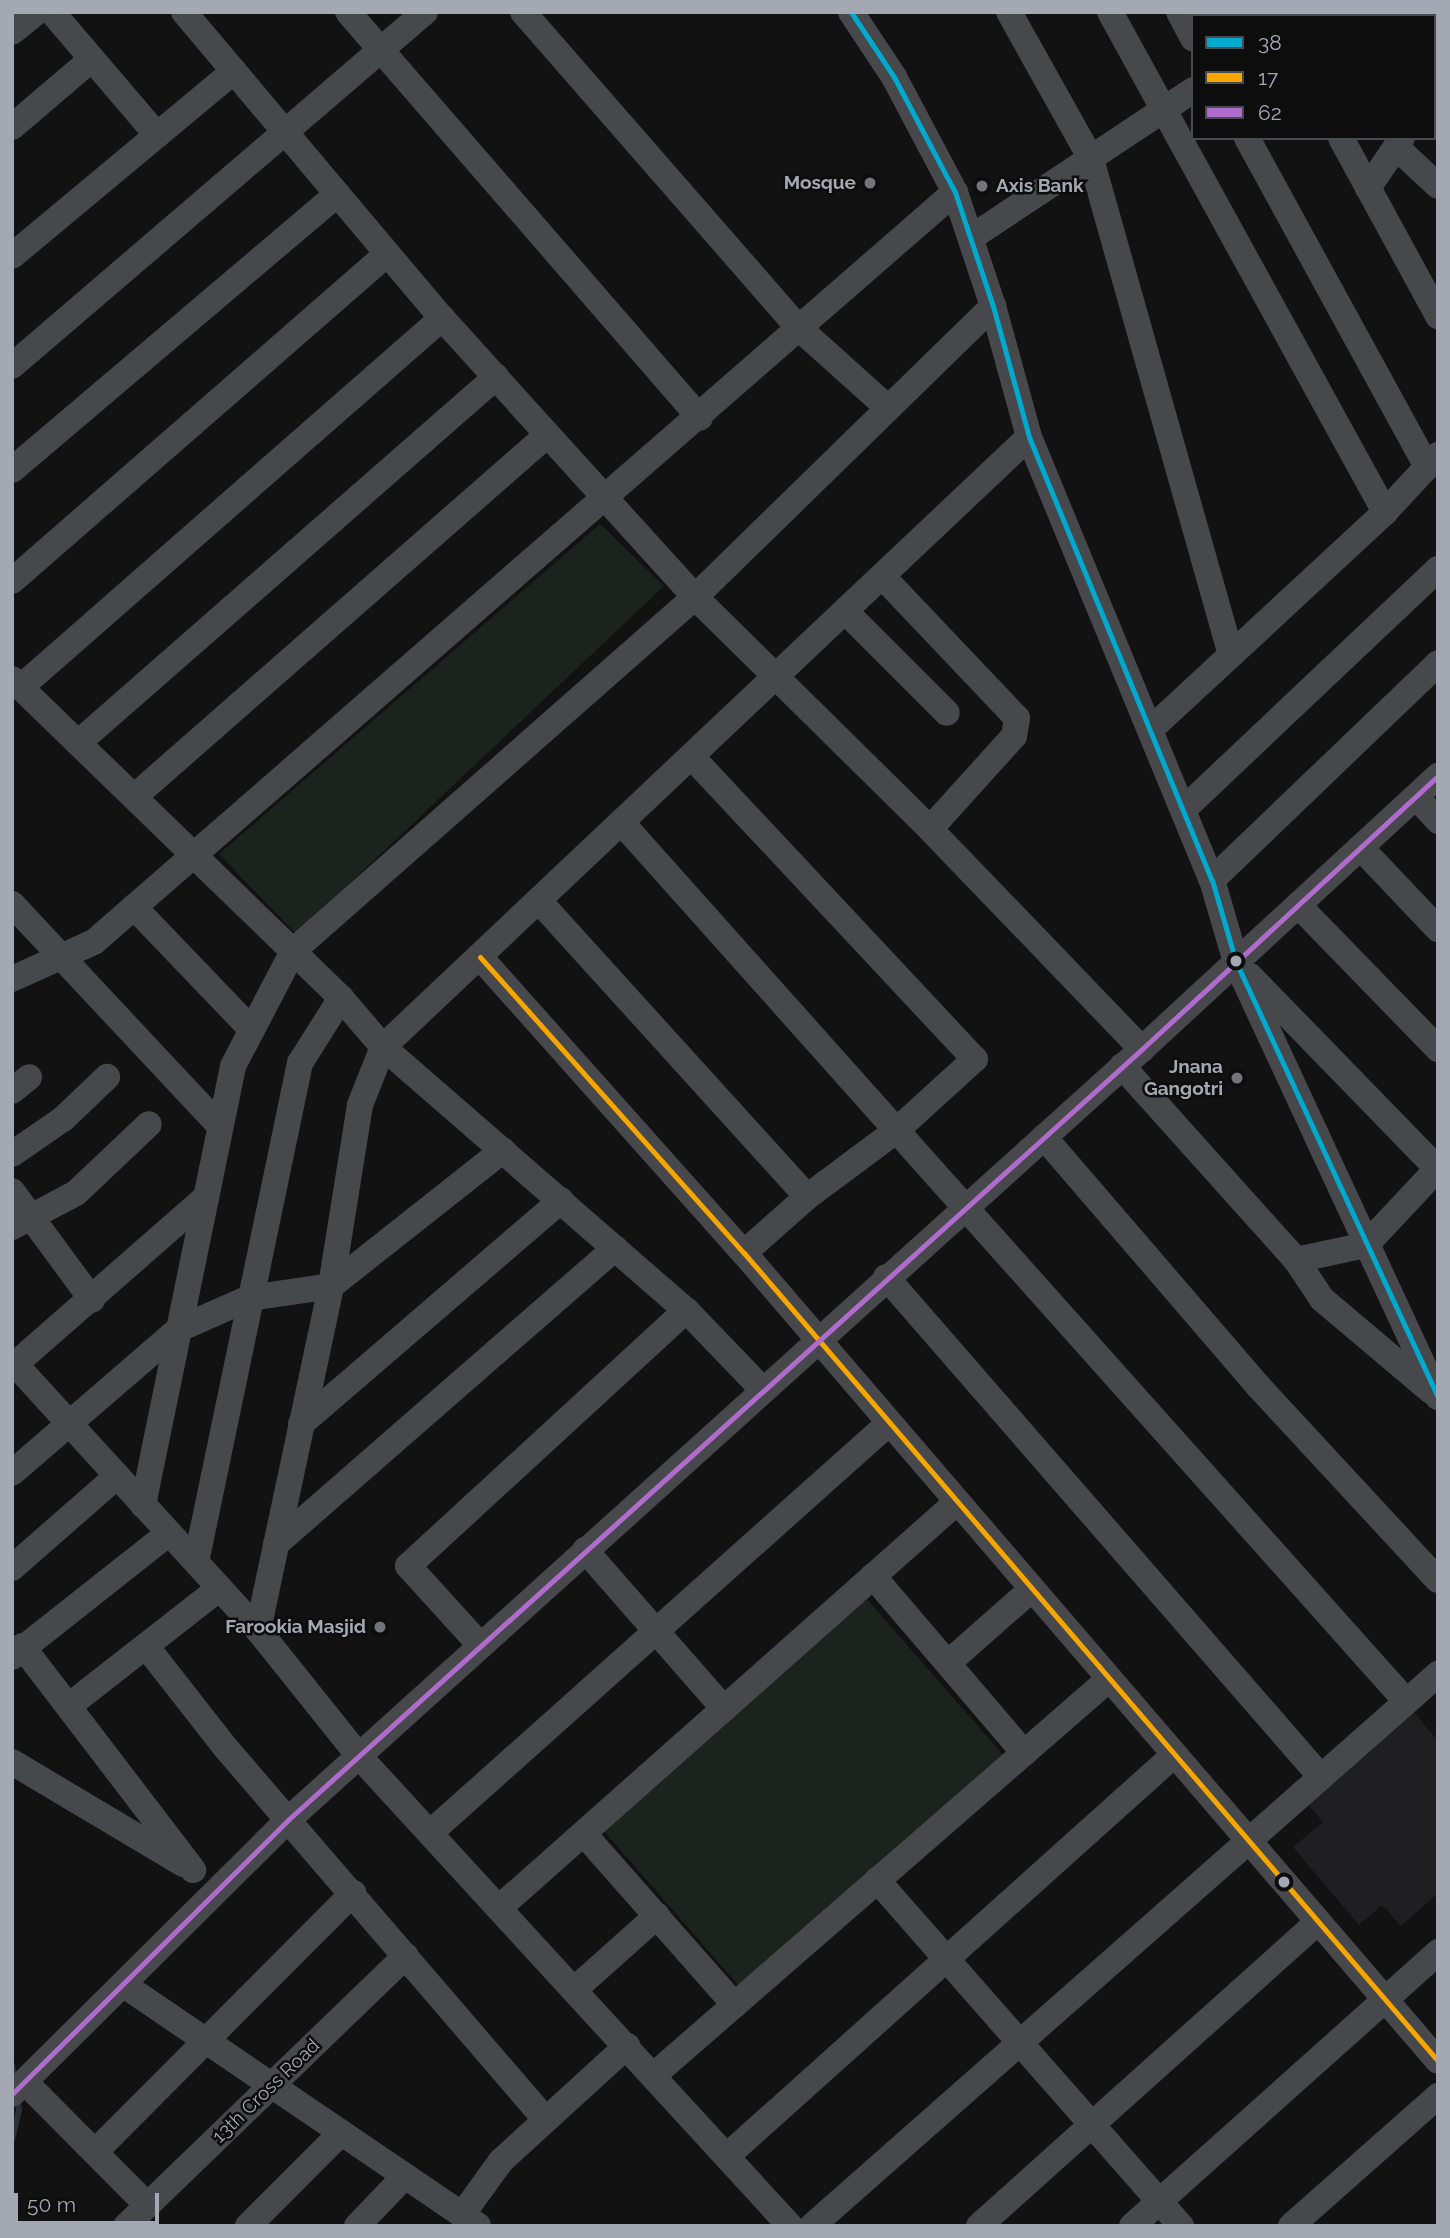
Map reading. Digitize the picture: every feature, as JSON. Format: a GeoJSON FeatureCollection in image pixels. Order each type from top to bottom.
{"type":"FeatureCollection","features":[{"type":"Feature","properties":{"kind":"street"},"geometry":{"type":"LineString","coordinates":[[12,32],[37,12]]}},
{"type":"Feature","properties":{"kind":"street"},"geometry":{"type":"LineString","coordinates":[[52,12],[157,135]]}},
{"type":"Feature","properties":{"kind":"street"},"geometry":{"type":"LineString","coordinates":[[184,12],[442,318],[606,500],[695,597],[930,829],[1132,1058],[1296,1260],[1322,1299],[1438,1397]]}},
{"type":"Feature","properties":{"kind":"street"},"geometry":{"type":"LineString","coordinates":[[348,12],[700,418]]}},
{"type":"Feature","properties":{"kind":"street"},"geometry":{"type":"LineString","coordinates":[[12,366],[286,134],[425,12]]}},
{"type":"Feature","properties":{"kind":"street"},"geometry":{"type":"LineString","coordinates":[[523,12],[800,329],[888,408]]}},
{"type":"Feature","properties":{"kind":"street"},"geometry":{"type":"LineString","coordinates":[[851,12],[894,77],[955,192],[993,306],[1029,438],[1212,880],[1236,962],[1438,1397]]}},
{"type":"Feature","properties":{"kind":"street"},"geometry":{"type":"LineString","coordinates":[[1009,12],[1091,159],[1231,655]]}},
{"type":"Feature","properties":{"kind":"street"},"geometry":{"type":"LineString","coordinates":[[1110,12],[1385,512]]}},
{"type":"Feature","properties":{"kind":"street"},"geometry":{"type":"LineString","coordinates":[[1179,12],[1191,34]]}},
{"type":"Feature","properties":{"kind":"street"},"geometry":{"type":"LineString","coordinates":[[12,127],[92,60]]}},
{"type":"Feature","properties":{"kind":"street"},"geometry":{"type":"LineString","coordinates":[[12,256],[234,71]]}},
{"type":"Feature","properties":{"kind":"street"},"geometry":{"type":"LineString","coordinates":[[971,237],[1191,91]]}},
{"type":"Feature","properties":{"kind":"street"},"geometry":{"type":"LineString","coordinates":[[1151,729],[1385,512],[1432,461],[1248,140]]}},
{"type":"Feature","properties":{"kind":"street"},"geometry":{"type":"LineString","coordinates":[[1342,140],[1438,317]]}},
{"type":"Feature","properties":{"kind":"street"},"geometry":{"type":"LineString","coordinates":[[1368,188],[1399,143],[1438,186]]}},
{"type":"Feature","properties":{"kind":"street"},"geometry":{"type":"LineString","coordinates":[[12,979],[94,942],[606,500],[955,192]]}},
{"type":"Feature","properties":{"kind":"street"},"geometry":{"type":"LineString","coordinates":[[12,470],[337,194]]}},
{"type":"Feature","properties":{"kind":"street"},"geometry":{"type":"LineString","coordinates":[[12,581],[387,254]]}},
{"type":"Feature","properties":{"kind":"street"},"geometry":{"type":"LineString","coordinates":[[144,1505],[233,1066],[293,951],[695,597],[993,306]]}},
{"type":"Feature","properties":{"kind":"street"},"geometry":{"type":"LineString","coordinates":[[442,318],[16,683],[341,998],[383,1047],[686,1310],[762,1389]]}},
{"type":"Feature","properties":{"kind":"street"},"geometry":{"type":"LineString","coordinates":[[78,743],[496,377]]}},
{"type":"Feature","properties":{"kind":"street"},"geometry":{"type":"LineString","coordinates":[[134,797],[547,435]]}},
{"type":"Feature","properties":{"kind":"street"},"geometry":{"type":"LineString","coordinates":[[258,1630],[331,1286],[360,1105],[383,1047],[779,678],[1029,438]]}},
{"type":"Feature","properties":{"kind":"street"},"geometry":{"type":"LineString","coordinates":[[1183,810],[1438,569]]}},
{"type":"Feature","properties":{"kind":"street"},"geometry":{"type":"LineString","coordinates":[[884,578],[1017,718],[1014,736],[930,829]]}},
{"type":"Feature","properties":{"kind":"street"},"geometry":{"type":"LineString","coordinates":[[847,613],[947,713]]}},
{"type":"Feature","properties":{"kind":"street"},"geometry":{"type":"LineString","coordinates":[[1212,880],[1438,663]]}},
{"type":"Feature","properties":{"kind":"street"},"geometry":{"type":"LineString","coordinates":[[692,758],[975,1059],[897,1130],[807,1197],[744,1253]]}},
{"type":"Feature","properties":{"kind":"street"},"geometry":{"type":"LineString","coordinates":[[147,2205],[95,2152],[18,2088],[124,1985],[216,1888],[358,1755],[1132,1058],[1438,776]]}},
{"type":"Feature","properties":{"kind":"street"},"geometry":{"type":"LineString","coordinates":[[1416,797],[1438,821]]}},
{"type":"Feature","properties":{"kind":"street"},"geometry":{"type":"LineString","coordinates":[[622,823],[1406,1701]]}},
{"type":"Feature","properties":{"kind":"street"},"geometry":{"type":"LineString","coordinates":[[1361,848],[1438,929]]}},
{"type":"Feature","properties":{"kind":"street"},"geometry":{"type":"LineString","coordinates":[[539,901],[807,1197]]}},
{"type":"Feature","properties":{"kind":"street"},"geometry":{"type":"LineString","coordinates":[[12,904],[220,1126]]}},
{"type":"Feature","properties":{"kind":"street"},"geometry":{"type":"LineString","coordinates":[[1298,905],[1438,1049]]}},
{"type":"Feature","properties":{"kind":"street"},"geometry":{"type":"LineString","coordinates":[[134,907],[251,1030]]}},
{"type":"Feature","properties":{"kind":"street"},"geometry":{"type":"LineString","coordinates":[[480,957],[744,1253],[1438,2061]]}},
{"type":"Feature","properties":{"kind":"street"},"geometry":{"type":"LineString","coordinates":[[1236,962],[1438,1169],[1366,1245],[1296,1260]]}},
{"type":"Feature","properties":{"kind":"street"},"geometry":{"type":"LineString","coordinates":[[196,1562],[300,1063],[341,998]]}},
{"type":"Feature","properties":{"kind":"street"},"geometry":{"type":"LineString","coordinates":[[12,1154],[63,1119],[107,1077]]}},
{"type":"Feature","properties":{"kind":"street"},"geometry":{"type":"LineString","coordinates":[[22,1222],[76,1193],[149,1124]]}},
{"type":"Feature","properties":{"kind":"street"},"geometry":{"type":"LineString","coordinates":[[1044,1137],[1259,1387],[1438,1580]]}},
{"type":"Feature","properties":{"kind":"street"},"geometry":{"type":"LineString","coordinates":[[12,1473],[179,1328],[249,1298],[331,1286],[503,1150]]}},
{"type":"Feature","properties":{"kind":"street"},"geometry":{"type":"LineString","coordinates":[[12,1191],[22,1222],[92,1300]]}},
{"type":"Feature","properties":{"kind":"street"},"geometry":{"type":"LineString","coordinates":[[206,1197],[92,1300],[16,1359],[69,1423],[258,1630],[358,1755],[790,2226]]}},
{"type":"Feature","properties":{"kind":"street"},"geometry":{"type":"LineString","coordinates":[[301,1424],[561,1200]]}},
{"type":"Feature","properties":{"kind":"street"},"geometry":{"type":"LineString","coordinates":[[276,1544],[615,1248]]}},
{"type":"Feature","properties":{"kind":"street"},"geometry":{"type":"LineString","coordinates":[[886,1277],[1321,1777]]}},
{"type":"Feature","properties":{"kind":"street"},"geometry":{"type":"LineString","coordinates":[[480,1645],[408,1566],[686,1310]]}},
{"type":"Feature","properties":{"kind":"street"},"geometry":{"type":"LineString","coordinates":[[430,1833],[890,1423]]}},
{"type":"Feature","properties":{"kind":"street"},"geometry":{"type":"LineString","coordinates":[[12,1568],[117,1476]]}},
{"type":"Feature","properties":{"kind":"street"},"geometry":{"type":"LineString","coordinates":[[499,1908],[957,1502]]}},
{"type":"Feature","properties":{"kind":"street"},"geometry":{"type":"LineString","coordinates":[[169,1533],[17,1651],[70,1704],[193,1870]]}},
{"type":"Feature","properties":{"kind":"street"},"geometry":{"type":"LineString","coordinates":[[584,1550],[724,1709]]}},
{"type":"Feature","properties":{"kind":"street"},"geometry":{"type":"LineString","coordinates":[[873,1576],[1024,1753]]}},
{"type":"Feature","properties":{"kind":"street"},"geometry":{"type":"LineString","coordinates":[[70,1704],[220,1588]]}},
{"type":"Feature","properties":{"kind":"street"},"geometry":{"type":"LineString","coordinates":[[948,1663],[1032,1590]]}},
{"type":"Feature","properties":{"kind":"street"},"geometry":{"type":"LineString","coordinates":[[146,1646],[225,1747],[545,2119]]}},
{"type":"Feature","properties":{"kind":"street"},"geometry":{"type":"LineString","coordinates":[[812,2226],[1438,1674]]}},
{"type":"Feature","properties":{"kind":"street"},"geometry":{"type":"LineString","coordinates":[[654,2075],[1109,1679]]}},
{"type":"Feature","properties":{"kind":"street"},"geometry":{"type":"LineString","coordinates":[[727,2156],[1174,1755]]}},
{"type":"Feature","properties":{"kind":"street"},"geometry":{"type":"LineString","coordinates":[[12,1762],[193,1870],[216,1888]]}},
{"type":"Feature","properties":{"kind":"street"},"geometry":{"type":"LineString","coordinates":[[584,1834],[735,2004]]}},
{"type":"Feature","properties":{"kind":"street"},"geometry":{"type":"LineString","coordinates":[[877,1880],[1181,2226]]}},
{"type":"Feature","properties":{"kind":"street"},"geometry":{"type":"LineString","coordinates":[[95,2152],[203,2039],[353,1893]]}},
{"type":"Feature","properties":{"kind":"street"},"geometry":{"type":"LineString","coordinates":[[575,1989],[657,1916]]}},
{"type":"Feature","properties":{"kind":"street"},"geometry":{"type":"LineString","coordinates":[[979,2226],[1318,1922]]}},
{"type":"Feature","properties":{"kind":"street"},"geometry":{"type":"LineString","coordinates":[[1132,2226],[1438,1952]]}},
{"type":"Feature","properties":{"kind":"street","name":"13th Cross Road"},"geometry":{"type":"LineString","coordinates":[[126,2226],[406,1956]]}},
{"type":"Feature","properties":{"kind":"street"},"geometry":{"type":"LineString","coordinates":[[124,1985],[473,2223],[501,2161],[627,2046]]}},
{"type":"Feature","properties":{"kind":"street"},"geometry":{"type":"LineString","coordinates":[[1291,2226],[1438,2096]]}},
{"type":"Feature","properties":{"kind":"street"},"geometry":{"type":"LineString","coordinates":[[248,2226],[341,2133]]}},
{"type":"Feature","properties":{"kind":"street"},"geometry":{"type":"LineString","coordinates":[[357,2226],[405,2176]]}},
{"type":"Feature","properties":{"kind":"shaded area"},"geometry":{"type":"Polygon","coordinates":[[[600,524],[664,586],[296,934],[219,854],[600,524]]]}},
{"type":"Feature","properties":{"kind":"shaded area"},"geometry":{"type":"Polygon","coordinates":[[[867,1599],[1004,1756],[739,1986],[603,1830],[867,1599]]]}},
{"type":"Feature","properties":{"kind":"shaded area"},"geometry":{"type":"Polygon","coordinates":[[[1412,1710],[1438,1741],[1438,1893],[1401,1926],[1382,1905],[1359,1925],[1293,1847],[1323,1822],[1305,1801],[1412,1710]]]}},
{"type":"Feature","properties":{"kind":"waterway"},"geometry":{"type":"LineString","coordinates":[[12,2065],[15,2080]]}},
{"type":"Feature","properties":{"kind":"waterway"},"geometry":{"type":"LineString","coordinates":[[12,2140],[19,2110],[17,2098]]}},
{"type":"Feature","properties":{"kind":"transit line","name":"38"},"geometry":{"type":"LineString","coordinates":[[851,12],[894,77],[955,192],[993,306],[1029,437],[1212,880],[1236,962],[1438,1397]]}},
{"type":"Feature","properties":{"kind":"transit line","name":"62"},"geometry":{"type":"LineString","coordinates":[[12,2094],[289,1819],[1142,1049],[1438,776]]}},
{"type":"Feature","properties":{"kind":"transit line","name":"17"},"geometry":{"type":"LineString","coordinates":[[480,957],[744,1253],[1438,2061]]}},
{"type":"Feature","properties":{"kind":"place","name":"Mosque"},"geometry":{"type":"Point","coordinates":[870,183]}},
{"type":"Feature","properties":{"kind":"place","name":"Axis Bank"},"geometry":{"type":"Point","coordinates":[982,186]}},
{"type":"Feature","properties":{"kind":"place","name":"Jnana Gangotri"},"geometry":{"type":"Point","coordinates":[1237,1078]}},
{"type":"Feature","properties":{"kind":"place","name":"Farookia Masjid"},"geometry":{"type":"Point","coordinates":[380,1627]}}]}
